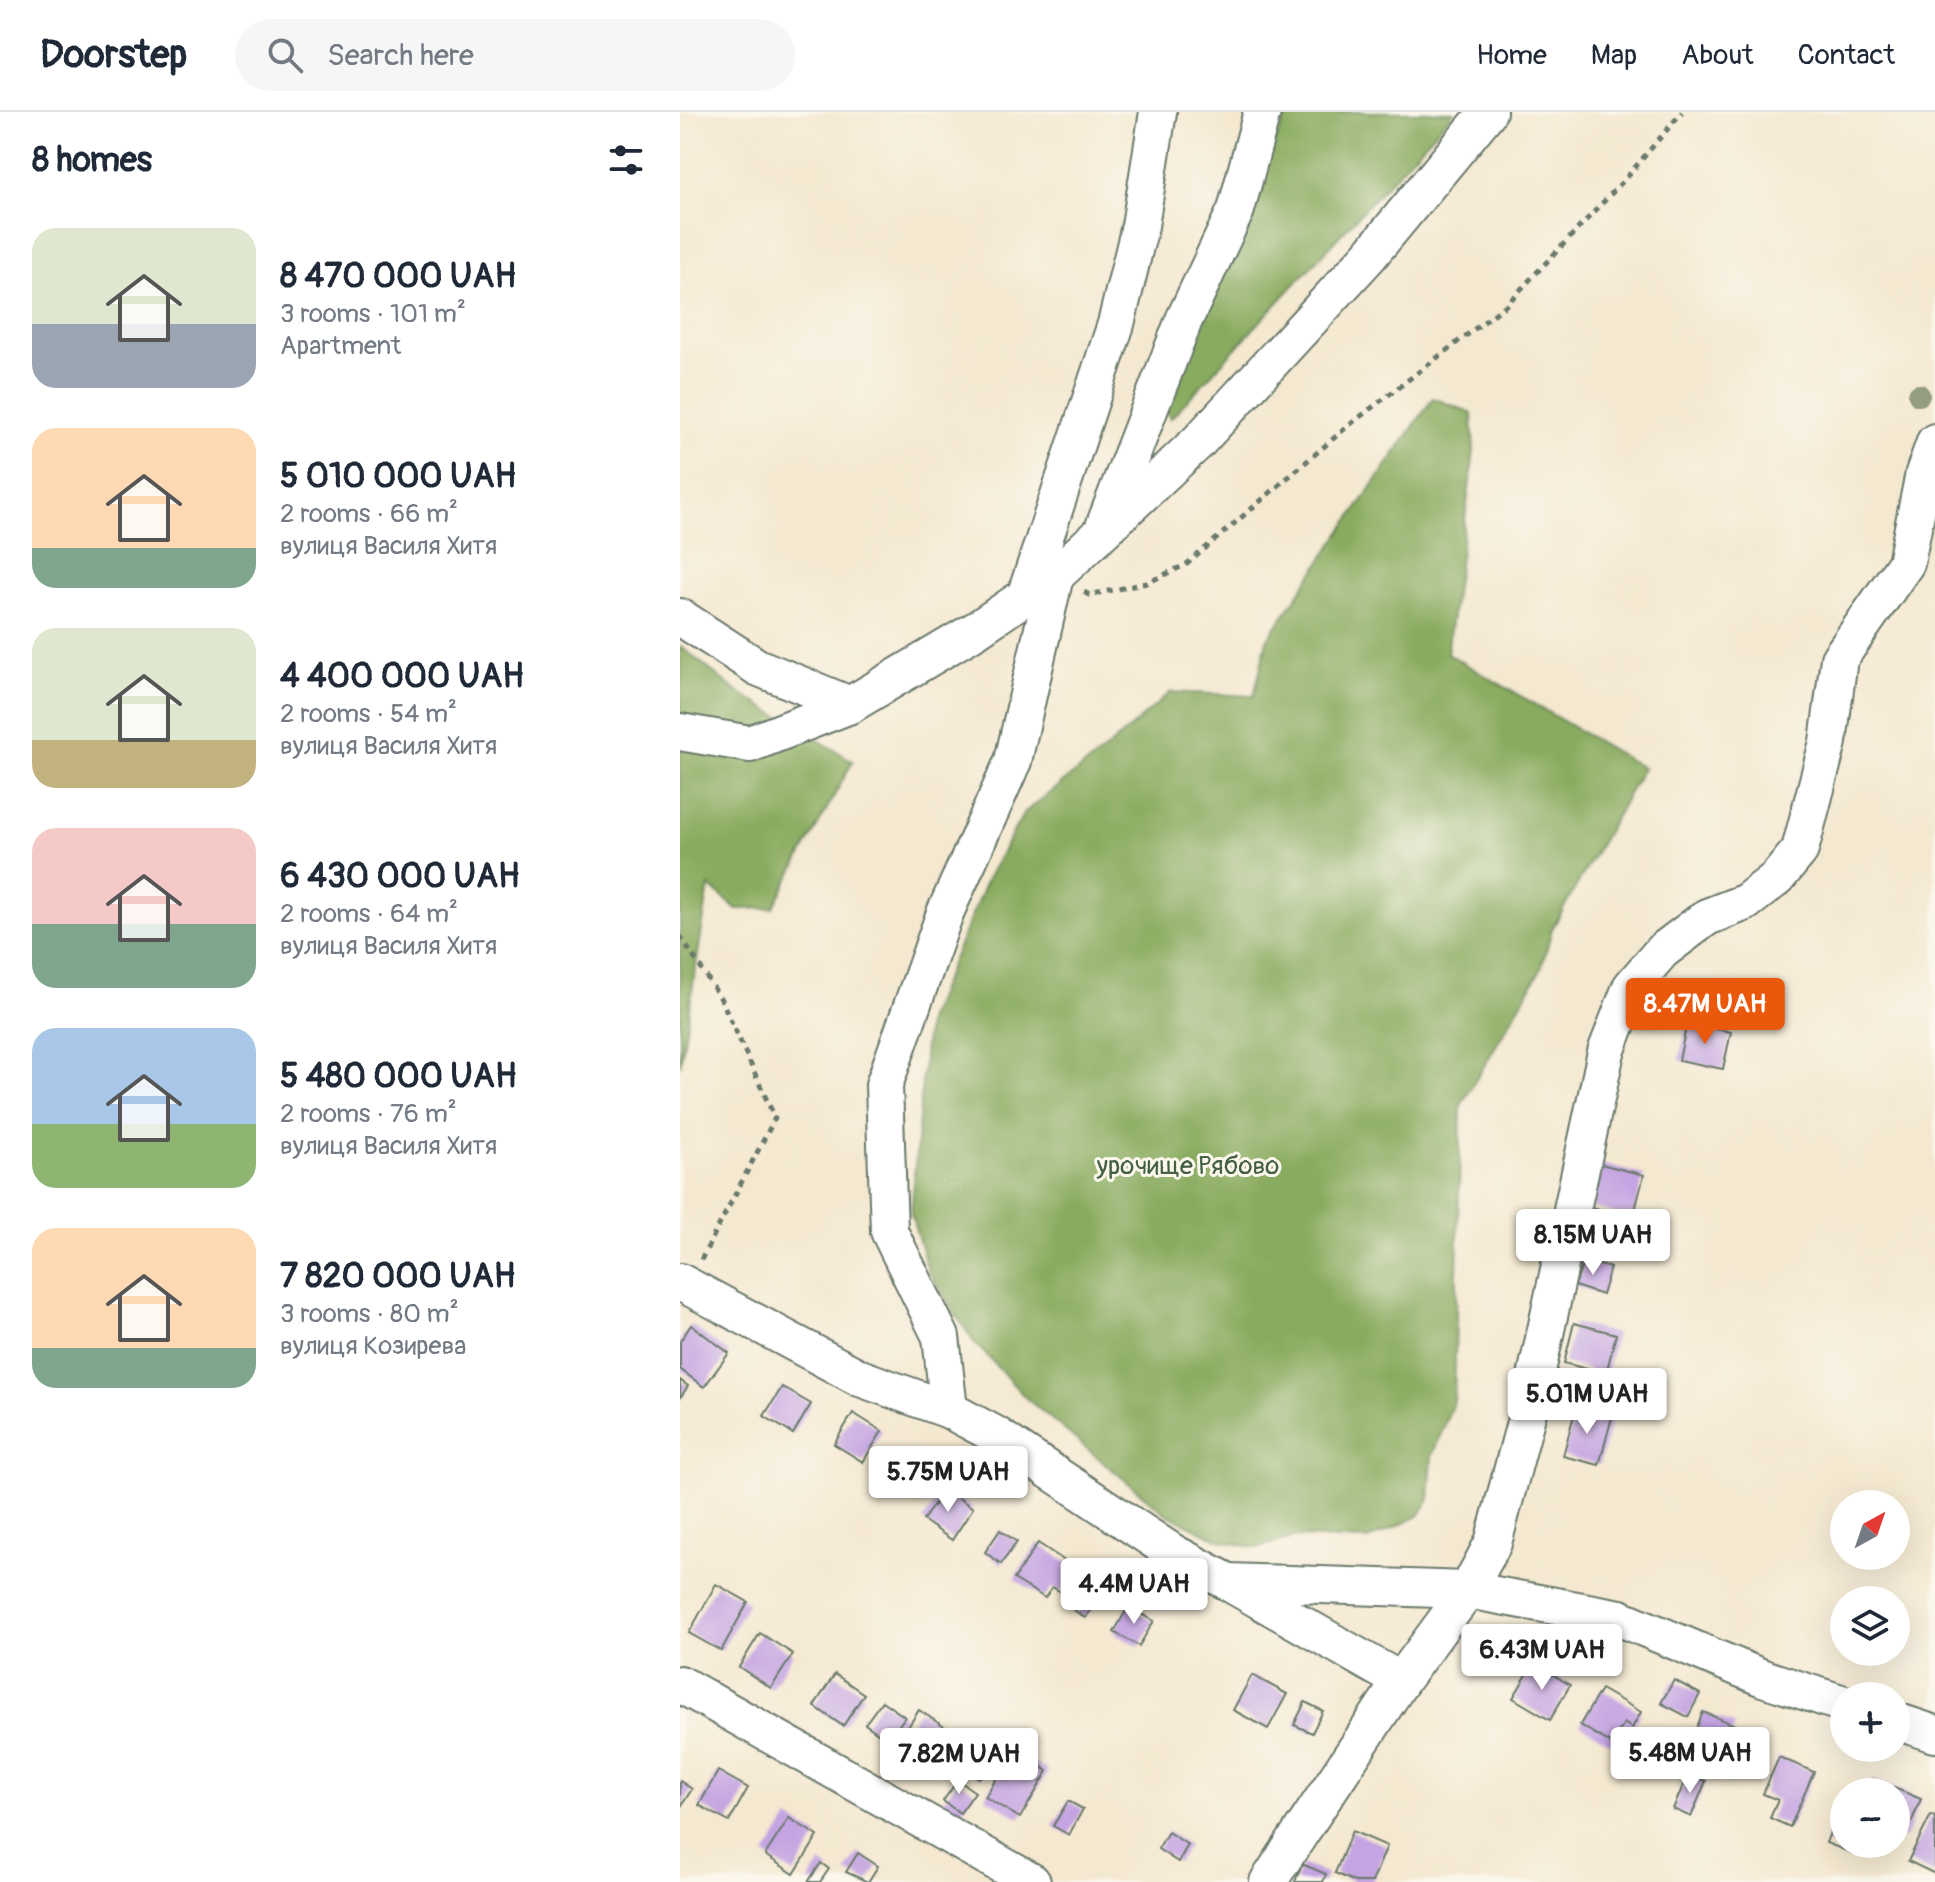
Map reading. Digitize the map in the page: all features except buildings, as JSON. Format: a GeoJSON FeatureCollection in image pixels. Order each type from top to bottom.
{"type":"FeatureCollection","features":[{"type":"Feature","properties":{"kind":"street"},"geometry":{"type":"LineString","coordinates":[[1025,597],[1069,475],[1116,324],[1140,226],[1158,112]]}},
{"type":"Feature","properties":{"kind":"street"},"geometry":{"type":"LineString","coordinates":[[1102,532],[1184,320],[1233,163],[1237,112]]}},
{"type":"Feature","properties":{"kind":"street"},"geometry":{"type":"LineString","coordinates":[[1184,320],[1236,210],[1262,112]]}},
{"type":"Feature","properties":{"kind":"street"},"geometry":{"type":"LineString","coordinates":[[680,732],[750,744],[850,705],[1055,576],[1198,442],[1358,268],[1488,112]]}},
{"type":"Feature","properties":{"kind":"street"},"geometry":{"type":"LineString","coordinates":[[1268,1882],[1401,1681],[1468,1590],[1493,1543],[1530,1404],[1606,1052],[1631,987],[1662,951],[1707,917],[1746,902],[1777,878],[1800,850],[1828,742],[1839,659],[1906,563],[1924,473],[1935,442]]}},
{"type":"Feature","properties":{"kind":"street"},"geometry":{"type":"LineString","coordinates":[[949,1410],[941,1337],[889,1231],[884,1085],[945,913],[1013,761],[1055,576]]}},
{"type":"Feature","properties":{"kind":"street"},"geometry":{"type":"LineString","coordinates":[[680,617],[757,667],[850,705]]}},
{"type":"Feature","properties":{"kind":"street"},"geometry":{"type":"LineString","coordinates":[[684,1284],[860,1378],[949,1410],[996,1435],[1172,1552],[1401,1681]]}},
{"type":"Feature","properties":{"kind":"street"},"geometry":{"type":"LineString","coordinates":[[1228,1582],[1468,1590],[1620,1618],[1763,1678],[1830,1700]]}},
{"type":"Feature","properties":{"kind":"street"},"geometry":{"type":"LineString","coordinates":[[680,1684],[1032,1882]]}},
{"type":"Feature","properties":{"kind":"street"},"geometry":{"type":"LineString","coordinates":[[1910,1726],[1935,1734]]}},
{"type":"Feature","properties":{"kind":"path"},"geometry":{"type":"LineString","coordinates":[[1055,576],[1089,595],[1147,583],[1187,564],[1348,426],[1506,305],[1626,178],[1682,112]]}},
{"type":"Feature","properties":{"kind":"path"},"geometry":{"type":"LineString","coordinates":[[680,936],[721,999],[775,1118],[684,1284]]}},
{"type":"Feature","properties":{"kind":"green space"},"geometry":{"type":"Polygon","coordinates":[[[1288,112],[1454,112],[1170,419],[1160,394],[1288,112]]]}},
{"type":"Feature","properties":{"kind":"green space","name":"урочище Рябово"},"geometry":{"type":"Polygon","coordinates":[[[1433,398],[1472,413],[1474,452],[1447,653],[1643,768],[1552,929],[1541,969],[1461,1105],[1454,1401],[1432,1456],[1429,1500],[1419,1516],[1368,1540],[1295,1537],[1257,1548],[1219,1540],[1166,1514],[1026,1398],[973,1341],[928,1271],[911,1214],[927,1021],[987,879],[1024,813],[1106,749],[1171,692],[1254,696],[1267,640],[1433,398]]]}},
{"type":"Feature","properties":{"kind":"green space"},"geometry":{"type":"Polygon","coordinates":[[[680,646],[735,690],[853,761],[773,908],[737,909],[709,886],[680,1066],[680,646]]]}}]}
